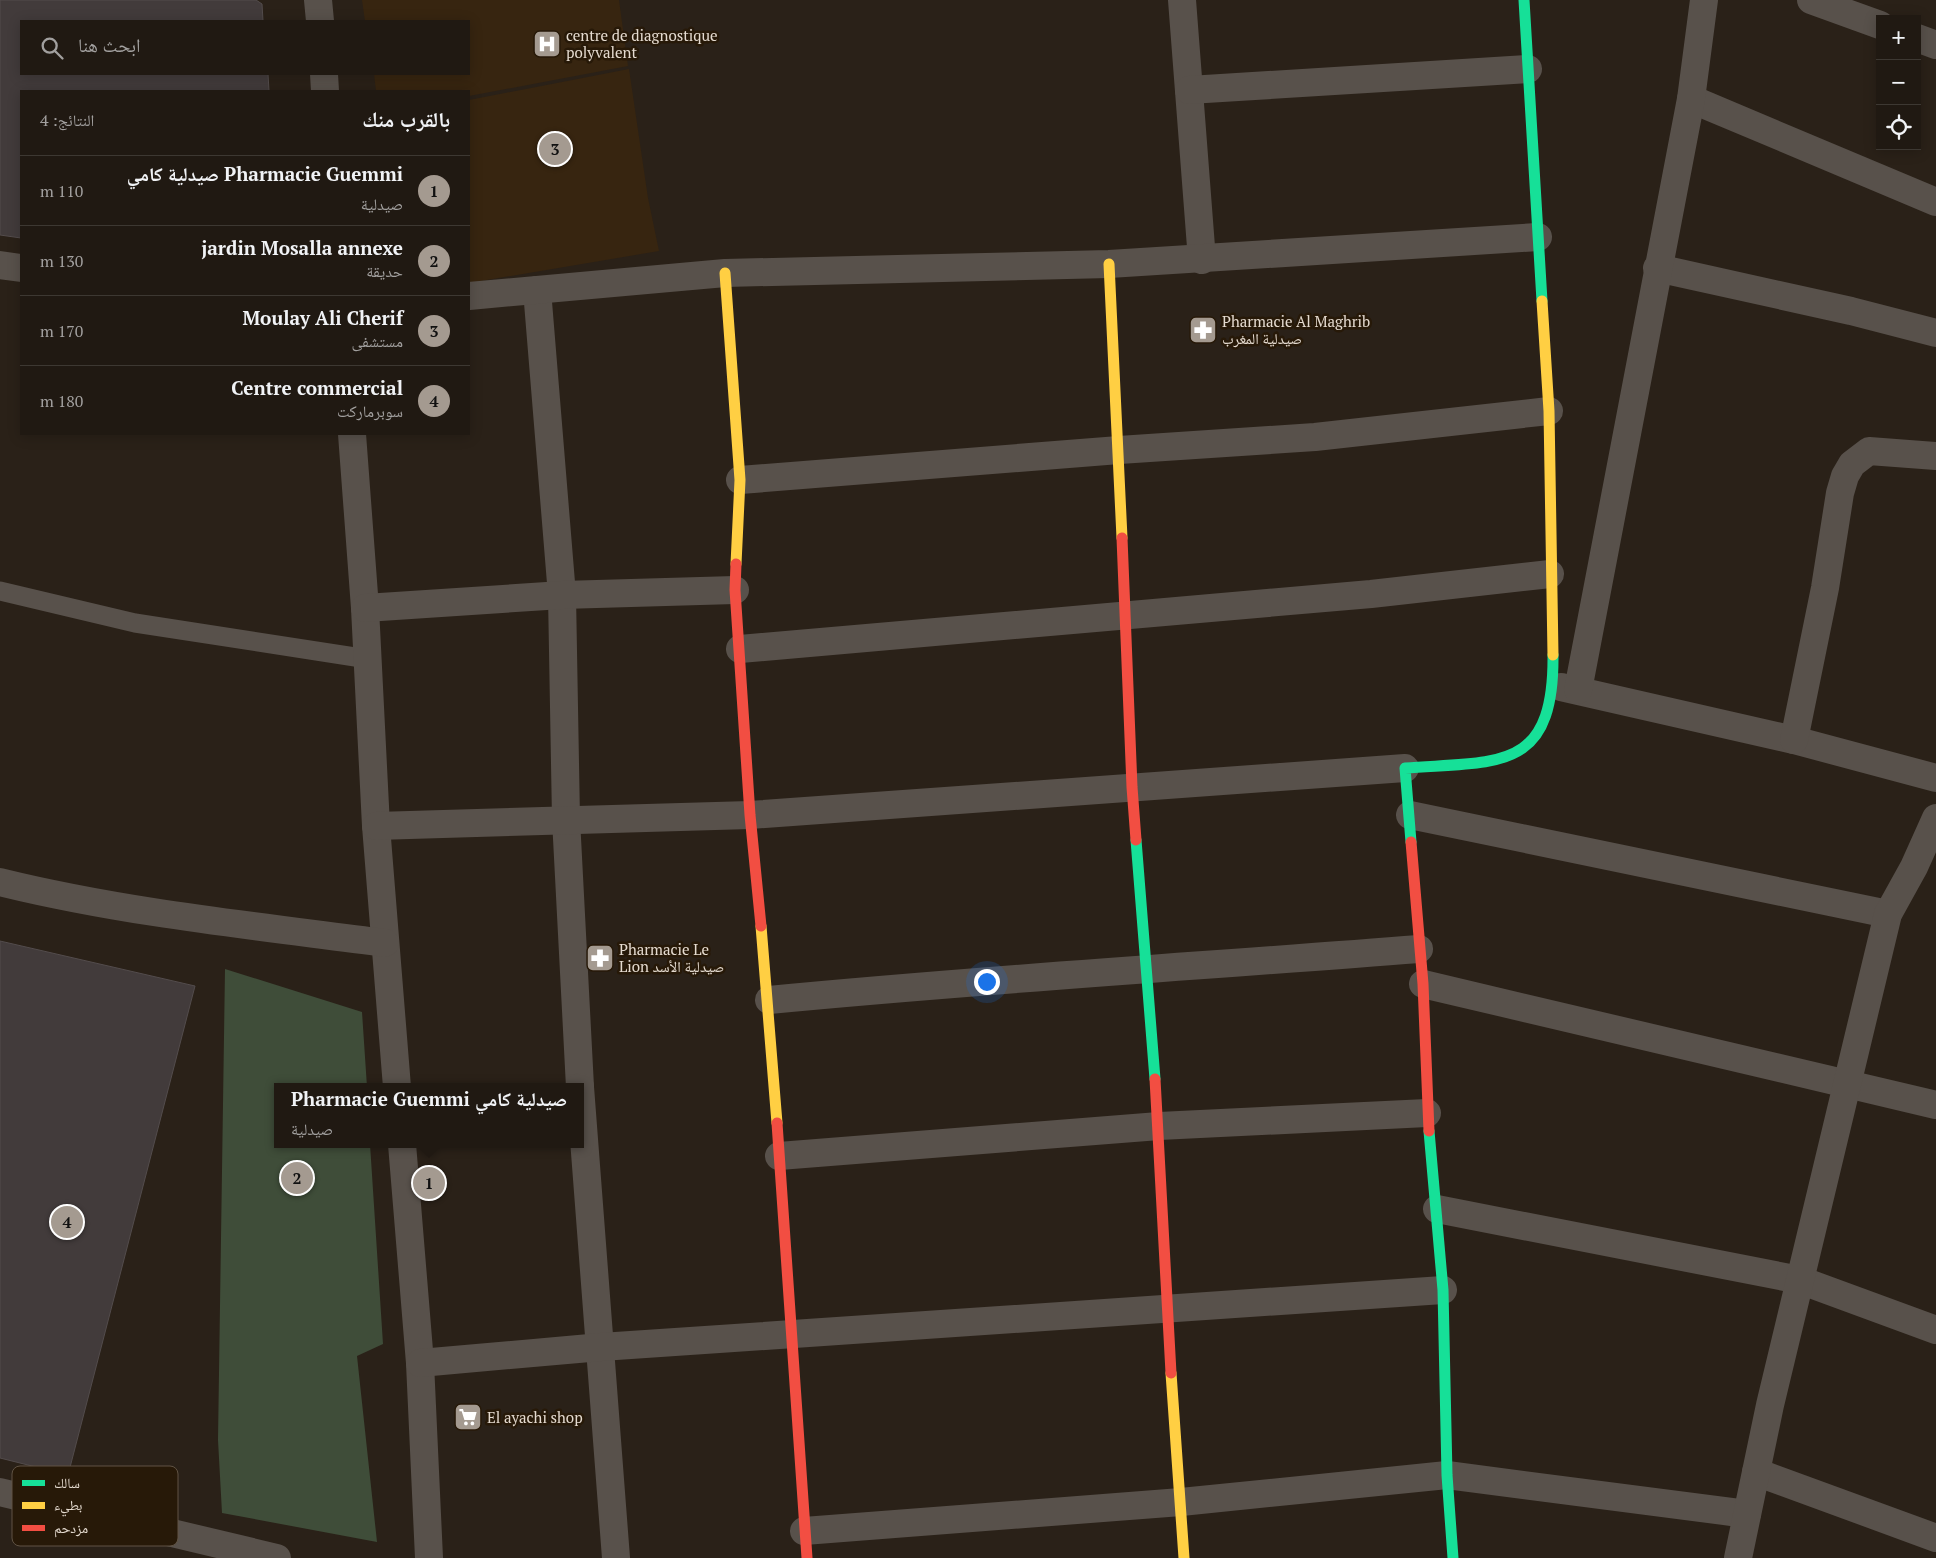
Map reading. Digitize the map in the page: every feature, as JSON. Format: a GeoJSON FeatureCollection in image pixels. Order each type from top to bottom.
{"type":"FeatureCollection","features":[{"type":"Feature","properties":{"kind":"street"},"geometry":{"type":"LineString","coordinates":[[318,0],[320,20]]}},
{"type":"Feature","properties":{"kind":"street"},"geometry":{"type":"LineString","coordinates":[[1182,0],[1202,260]]}},
{"type":"Feature","properties":{"kind":"street"},"geometry":{"type":"LineString","coordinates":[[1524,0],[1549,411],[1550,574],[1566,688]]}},
{"type":"Feature","properties":{"kind":"street"},"geometry":{"type":"LineString","coordinates":[[376,826],[566,819],[750,816],[1404,768],[1510,757],[1530,744],[1550,706],[1566,688],[1657,268],[1691,99],[1704,0]]}},
{"type":"Feature","properties":{"kind":"street"},"geometry":{"type":"LineString","coordinates":[[1811,0],[1876,23]]}},
{"type":"Feature","properties":{"kind":"street"},"geometry":{"type":"LineString","coordinates":[[1921,39],[1936,45]]}},
{"type":"Feature","properties":{"kind":"street"},"geometry":{"type":"LineString","coordinates":[[1189,90],[1528,69]]}},
{"type":"Feature","properties":{"kind":"street"},"geometry":{"type":"LineString","coordinates":[[324,75],[325,90]]}},
{"type":"Feature","properties":{"kind":"street"},"geometry":{"type":"LineString","coordinates":[[1691,99],[1936,202]]}},
{"type":"Feature","properties":{"kind":"street"},"geometry":{"type":"LineString","coordinates":[[470,296],[725,274],[1202,260],[1538,237]]}},
{"type":"Feature","properties":{"kind":"street"},"geometry":{"type":"LineString","coordinates":[[1110,264],[1132,787],[1145,971],[1159,1126],[1166,1308],[1184,1558]]}},
{"type":"Feature","properties":{"kind":"street"},"geometry":{"type":"LineString","coordinates":[[0,265],[20,268]]}},
{"type":"Feature","properties":{"kind":"street"},"geometry":{"type":"LineString","coordinates":[[1657,268],[1851,311],[1936,333]]}},
{"type":"Feature","properties":{"kind":"street"},"geometry":{"type":"LineString","coordinates":[[725,274],[740,480],[735,590],[750,816],[769,1000],[807,1558]]}},
{"type":"Feature","properties":{"kind":"street"},"geometry":{"type":"LineString","coordinates":[[537,290],[562,595],[566,819],[580,1083]]}},
{"type":"Feature","properties":{"kind":"street"},"geometry":{"type":"LineString","coordinates":[[740,480],[1119,450],[1315,437],[1549,411]]}},
{"type":"Feature","properties":{"kind":"street"},"geometry":{"type":"LineString","coordinates":[[352,435],[365,608],[376,826],[397,1083]]}},
{"type":"Feature","properties":{"kind":"street"},"geometry":{"type":"LineString","coordinates":[[1794,740],[1826,588],[1840,492],[1845,476],[1861,455],[1869,450],[1936,456]]}},
{"type":"Feature","properties":{"kind":"street"},"geometry":{"type":"LineString","coordinates":[[740,649],[1371,594],[1550,574]]}},
{"type":"Feature","properties":{"kind":"street"},"geometry":{"type":"LineString","coordinates":[[365,608],[562,595],[735,590]]}},
{"type":"Feature","properties":{"kind":"street"},"geometry":{"type":"LineString","coordinates":[[1566,688],[1794,740],[1936,778]]}},
{"type":"Feature","properties":{"kind":"street"},"geometry":{"type":"LineString","coordinates":[[1404,768],[1410,816],[1423,984],[1427,1113],[1443,1290],[1447,1475],[1452,1558]]}},
{"type":"Feature","properties":{"kind":"street"},"geometry":{"type":"LineString","coordinates":[[1410,816],[1888,914]]}},
{"type":"Feature","properties":{"kind":"street"},"geometry":{"type":"LineString","coordinates":[[1738,1558],[1800,1280],[1888,914],[1932,834]]}},
{"type":"Feature","properties":{"kind":"street"},"geometry":{"type":"LineString","coordinates":[[0,882],[39,892],[198,919],[386,943]]}},
{"type":"Feature","properties":{"kind":"street"},"geometry":{"type":"LineString","coordinates":[[769,1000],[955,982],[1145,971],[1419,949]]}},
{"type":"Feature","properties":{"kind":"street"},"geometry":{"type":"LineString","coordinates":[[1423,984],[1936,1105]]}},
{"type":"Feature","properties":{"kind":"street"},"geometry":{"type":"LineString","coordinates":[[779,1156],[1159,1126],[1427,1113]]}},
{"type":"Feature","properties":{"kind":"street"},"geometry":{"type":"LineString","coordinates":[[584,1137],[616,1558]]}},
{"type":"Feature","properties":{"kind":"street"},"geometry":{"type":"LineString","coordinates":[[402,1148],[420,1363],[429,1558]]}},
{"type":"Feature","properties":{"kind":"street"},"geometry":{"type":"LineString","coordinates":[[1437,1209],[1800,1280],[1936,1330]]}},
{"type":"Feature","properties":{"kind":"street"},"geometry":{"type":"LineString","coordinates":[[420,1363],[601,1347],[1443,1290]]}},
{"type":"Feature","properties":{"kind":"street"},"geometry":{"type":"LineString","coordinates":[[1756,1472],[1936,1538]]}},
{"type":"Feature","properties":{"kind":"street"},"geometry":{"type":"LineString","coordinates":[[804,1531],[1181,1502],[1447,1475],[1747,1514]]}},
{"type":"Feature","properties":{"kind":"street"},"geometry":{"type":"LineString","coordinates":[[178,1534],[277,1558]]}},
{"type":"Feature","properties":{"kind":"lane"},"geometry":{"type":"LineString","coordinates":[[0,591],[135,623],[368,659]]}},
{"type":"Feature","properties":{"kind":"shaded area","name":"centre de diagnostique polyvalent"},"geometry":{"type":"Polygon","coordinates":[[[362,0],[619,0],[628,66],[470,96],[470,90],[376,90],[374,75],[470,75],[470,20],[365,20],[362,0]]]}},
{"type":"Feature","properties":{"kind":"shaded area"},"geometry":{"type":"Polygon","coordinates":[[[629,69],[648,198],[659,251],[470,283],[470,100],[629,69]]]}},
{"type":"Feature","properties":{"kind":"green space"},"geometry":{"type":"Polygon","coordinates":[[[225,969],[362,1012],[367,1083],[274,1083],[274,1148],[370,1148],[383,1344],[357,1356],[377,1542],[222,1513],[218,1440],[225,969]]]}},
{"type":"Feature","properties":{"kind":"building"},"geometry":{"type":"Polygon","coordinates":[[[0,0],[256,0],[262,4],[263,20],[20,20],[20,75],[268,75],[269,90],[20,90],[20,238],[0,235],[0,0]]]}},
{"type":"Feature","properties":{"kind":"building"},"geometry":{"type":"Polygon","coordinates":[[[0,941],[195,986],[70,1466],[32,1466],[0,1458],[0,941]]]}},
{"type":"Feature","properties":{"kind":"traffic: fast"},"geometry":{"type":"LineString","coordinates":[[1524,0],[1542,301]]}},
{"type":"Feature","properties":{"kind":"traffic: fast"},"geometry":{"type":"LineString","coordinates":[[1411,842],[1405,768],[1468,764],[1493,760],[1514,753],[1531,741],[1543,721],[1551,693],[1553,655]]}},
{"type":"Feature","properties":{"kind":"traffic: fast"},"geometry":{"type":"LineString","coordinates":[[1136,840],[1155,1079]]}},
{"type":"Feature","properties":{"kind":"traffic: fast"},"geometry":{"type":"LineString","coordinates":[[1429,1131],[1443,1290],[1447,1475],[1453,1558]]}},
{"type":"Feature","properties":{"kind":"traffic: slow"},"geometry":{"type":"LineString","coordinates":[[1109,264],[1122,538]]}},
{"type":"Feature","properties":{"kind":"traffic: slow"},"geometry":{"type":"LineString","coordinates":[[725,273],[740,480],[736,564]]}},
{"type":"Feature","properties":{"kind":"traffic: slow"},"geometry":{"type":"LineString","coordinates":[[1542,301],[1549,411],[1553,655]]}},
{"type":"Feature","properties":{"kind":"traffic: slow"},"geometry":{"type":"LineString","coordinates":[[761,926],[777,1123]]}},
{"type":"Feature","properties":{"kind":"traffic: slow"},"geometry":{"type":"LineString","coordinates":[[1171,1373],[1184,1558]]}},
{"type":"Feature","properties":{"kind":"traffic: jam"},"geometry":{"type":"LineString","coordinates":[[1122,538],[1132,787],[1136,840]]}},
{"type":"Feature","properties":{"kind":"traffic: jam"},"geometry":{"type":"LineString","coordinates":[[736,564],[735,590],[750,815],[761,926]]}},
{"type":"Feature","properties":{"kind":"traffic: jam"},"geometry":{"type":"LineString","coordinates":[[1411,842],[1423,984],[1429,1131]]}},
{"type":"Feature","properties":{"kind":"traffic: jam"},"geometry":{"type":"LineString","coordinates":[[1155,1079],[1171,1373]]}},
{"type":"Feature","properties":{"kind":"traffic: jam"},"geometry":{"type":"LineString","coordinates":[[777,1123],[807,1558]]}},
{"type":"Feature","properties":{"kind":"place","name":"centre de diagnostique polyvalent"},"geometry":{"type":"Point","coordinates":[547,44]}},
{"type":"Feature","properties":{"kind":"place","name":"Moulay Ali Cherif"},"geometry":{"type":"Point","coordinates":[555,149]}},
{"type":"Feature","properties":{"kind":"place","name":"Pharmacie Al Maghrib صيدلية المغرب"},"geometry":{"type":"Point","coordinates":[1203,330]}},
{"type":"Feature","properties":{"kind":"place","name":"Pharmacie Le Lion صيدلية الأسد"},"geometry":{"type":"Point","coordinates":[600,958]}},
{"type":"Feature","properties":{"kind":"place","name":"jardin Mosalla annexe"},"geometry":{"type":"Point","coordinates":[297,1178]}},
{"type":"Feature","properties":{"kind":"place","name":"Pharmacie Guemmi صيدلية كامي"},"geometry":{"type":"Point","coordinates":[429,1183]}},
{"type":"Feature","properties":{"kind":"place","name":"Centre commercial"},"geometry":{"type":"Point","coordinates":[67,1222]}},
{"type":"Feature","properties":{"kind":"place","name":"El ayachi shop"},"geometry":{"type":"Point","coordinates":[468,1417]}}]}
